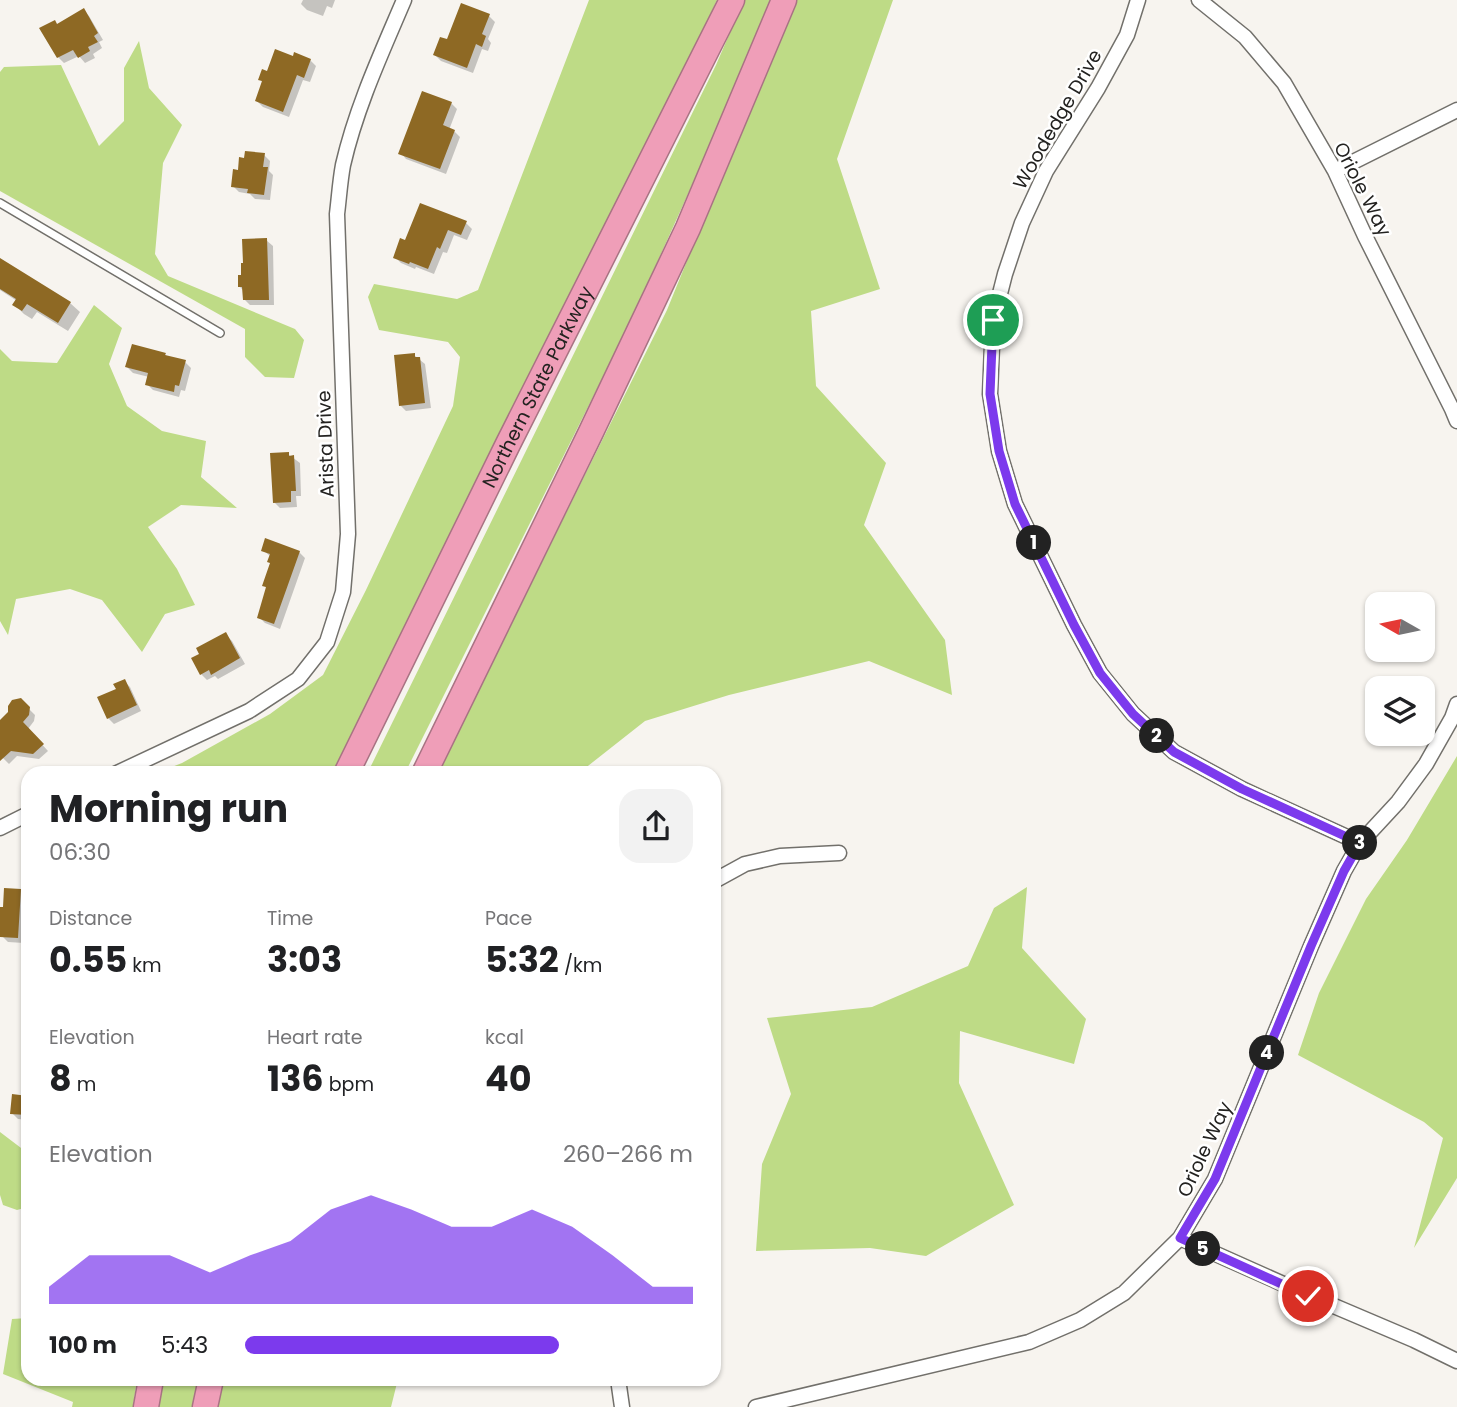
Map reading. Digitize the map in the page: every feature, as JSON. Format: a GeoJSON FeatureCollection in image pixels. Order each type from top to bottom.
{"type":"FeatureCollection","features":[{"type":"Feature","properties":{"kind":"highway","name":"Northern State Parkway"},"geometry":{"type":"LineString","coordinates":[[350,766],[508,444],[732,0]]}},
{"type":"Feature","properties":{"kind":"highway"},"geometry":{"type":"LineString","coordinates":[[428,766],[592,432],[688,228],[784,0]]}},
{"type":"Feature","properties":{"kind":"highway"},"geometry":{"type":"LineString","coordinates":[[146,1407],[150,1386]]}},
{"type":"Feature","properties":{"kind":"highway"},"geometry":{"type":"LineString","coordinates":[[205,1407],[210,1386]]}},
{"type":"Feature","properties":{"kind":"street","name":"Arista Drive"},"geometry":{"type":"LineString","coordinates":[[132,766],[249,711],[298,680],[327,642],[342,592],[348,534],[338,202],[343,167],[354,128],[404,0]]}},
{"type":"Feature","properties":{"kind":"street","name":"Woodedge Drive"},"geometry":{"type":"LineString","coordinates":[[1138,0],[1126,35],[1104,78],[1046,171],[1022,223],[1005,274],[993,320],[990,394],[999,451],[1015,504],[1074,625],[1100,673],[1133,714],[1174,752],[1242,789],[1360,843]]}},
{"type":"Feature","properties":{"kind":"street","name":"Oriole Way"},"geometry":{"type":"LineString","coordinates":[[1199,0],[1245,37],[1284,83],[1335,171],[1457,421]]}},
{"type":"Feature","properties":{"kind":"street"},"geometry":{"type":"LineString","coordinates":[[1335,171],[1457,110]]}},
{"type":"Feature","properties":{"kind":"street","name":"Oriole Way"},"geometry":{"type":"LineString","coordinates":[[756,1407],[1029,1342],[1080,1320],[1124,1293],[1180,1238],[1215,1179],[1344,871],[1360,843],[1398,802],[1426,764],[1457,704]]}},
{"type":"Feature","properties":{"kind":"street"},"geometry":{"type":"LineString","coordinates":[[0,828],[21,818]]}},
{"type":"Feature","properties":{"kind":"street"},"geometry":{"type":"LineString","coordinates":[[721,877],[745,864],[780,856],[839,853]]}},
{"type":"Feature","properties":{"kind":"street"},"geometry":{"type":"LineString","coordinates":[[1180,1238],[1457,1361]]}},
{"type":"Feature","properties":{"kind":"street"},"geometry":{"type":"LineString","coordinates":[[619,1386],[622,1407]]}},
{"type":"Feature","properties":{"kind":"lane"},"geometry":{"type":"LineString","coordinates":[[0,203],[220,332]]}},
{"type":"Feature","properties":{"kind":"green space"},"geometry":{"type":"Polygon","coordinates":[[[589,0],[717,0],[645,153],[336,766],[174,766],[270,714],[323,675],[453,406],[460,357],[448,342],[379,330],[368,297],[374,284],[457,299],[478,290],[589,0]]]}},
{"type":"Feature","properties":{"kind":"green space"},"geometry":{"type":"Polygon","coordinates":[[[744,0],[770,0],[743,72],[628,327],[408,766],[371,766],[716,65],[744,0]]]}},
{"type":"Feature","properties":{"kind":"green space"},"geometry":{"type":"Polygon","coordinates":[[[793,0],[893,0],[837,159],[880,289],[811,311],[816,386],[886,463],[864,525],[945,640],[952,695],[869,661],[729,695],[645,721],[588,766],[442,766],[567,511],[667,310],[793,0]]]}},
{"type":"Feature","properties":{"kind":"green space"},"geometry":{"type":"Polygon","coordinates":[[[139,41],[149,88],[182,125],[163,163],[155,254],[168,276],[295,329],[304,340],[294,378],[265,377],[245,357],[245,329],[0,191],[0,72],[4,67],[61,65],[99,146],[124,121],[124,68],[139,41]]]}},
{"type":"Feature","properties":{"kind":"green space"},"geometry":{"type":"Polygon","coordinates":[[[94,305],[122,328],[109,364],[127,406],[162,431],[206,441],[201,477],[237,508],[181,505],[148,527],[177,569],[195,605],[165,614],[142,652],[102,600],[70,589],[16,599],[8,635],[0,621],[0,349],[12,361],[57,363],[94,305]]]}},
{"type":"Feature","properties":{"kind":"green space"},"geometry":{"type":"Polygon","coordinates":[[[1457,756],[1457,1178],[1414,1248],[1443,1138],[1424,1122],[1298,1055],[1319,993],[1366,899],[1407,840],[1457,756]]]}},
{"type":"Feature","properties":{"kind":"green space"},"geometry":{"type":"Polygon","coordinates":[[[1027,887],[1022,948],[1086,1019],[1074,1064],[960,1031],[959,1083],[1014,1205],[926,1256],[870,1248],[756,1251],[762,1164],[791,1094],[767,1018],[872,1007],[968,966],[994,908],[1027,887]]]}},
{"type":"Feature","properties":{"kind":"green space"},"geometry":{"type":"Polygon","coordinates":[[[0,1132],[21,1148],[21,1209],[3,1205],[0,1195],[0,1132]]]}},
{"type":"Feature","properties":{"kind":"green space"},"geometry":{"type":"Polygon","coordinates":[[[21,1318],[21,1381],[3,1374],[12,1319],[21,1318]]]}},
{"type":"Feature","properties":{"kind":"green space"},"geometry":{"type":"Polygon","coordinates":[[[33,1386],[136,1386],[133,1407],[72,1407],[73,1402],[33,1386]]]}},
{"type":"Feature","properties":{"kind":"green space"},"geometry":{"type":"Polygon","coordinates":[[[161,1386],[200,1386],[195,1407],[157,1407],[161,1386]]]}},
{"type":"Feature","properties":{"kind":"green space"},"geometry":{"type":"Polygon","coordinates":[[[222,1386],[396,1386],[391,1407],[217,1407],[222,1386]]]}},
{"type":"Feature","properties":{"kind":"building"},"geometry":{"type":"Polygon","coordinates":[[[461,3],[490,14],[482,34],[486,36],[482,47],[476,44],[467,68],[433,55],[440,37],[447,39],[461,3]]]}},
{"type":"Feature","properties":{"kind":"building"},"geometry":{"type":"Polygon","coordinates":[[[84,8],[98,33],[94,36],[98,42],[88,47],[90,51],[78,58],[73,50],[57,58],[39,28],[55,20],[57,24],[84,8]]]}},
{"type":"Feature","properties":{"kind":"building"},"geometry":{"type":"Polygon","coordinates":[[[275,49],[293,56],[294,52],[311,59],[304,78],[297,75],[283,112],[255,101],[262,81],[258,80],[262,69],[267,71],[275,49]]]}},
{"type":"Feature","properties":{"kind":"building"},"geometry":{"type":"Polygon","coordinates":[[[422,91],[452,102],[443,125],[455,130],[440,169],[398,154],[422,91]]]}},
{"type":"Feature","properties":{"kind":"building"},"geometry":{"type":"Polygon","coordinates":[[[245,151],[265,153],[263,167],[268,167],[264,195],[231,187],[233,169],[238,170],[239,157],[244,158],[245,151]]]}},
{"type":"Feature","properties":{"kind":"building"},"geometry":{"type":"Polygon","coordinates":[[[420,203],[467,221],[461,235],[448,230],[428,269],[393,258],[400,238],[405,240],[420,203]]]}},
{"type":"Feature","properties":{"kind":"building"},"geometry":{"type":"Polygon","coordinates":[[[267,238],[269,300],[243,300],[242,287],[238,287],[238,275],[241,275],[243,263],[242,239],[267,238]]]}},
{"type":"Feature","properties":{"kind":"building"},"geometry":{"type":"Polygon","coordinates":[[[0,258],[71,302],[58,323],[27,304],[22,311],[12,305],[16,299],[0,289],[0,258]]]}},
{"type":"Feature","properties":{"kind":"building"},"geometry":{"type":"Polygon","coordinates":[[[132,344],[186,360],[179,386],[175,385],[174,392],[145,385],[148,373],[125,367],[132,344]]]}},
{"type":"Feature","properties":{"kind":"building"},"geometry":{"type":"Polygon","coordinates":[[[415,353],[415,357],[420,357],[425,403],[399,406],[394,355],[415,353]]]}},
{"type":"Feature","properties":{"kind":"building"},"geometry":{"type":"Polygon","coordinates":[[[289,452],[289,456],[294,455],[296,491],[291,491],[291,502],[273,503],[270,453],[289,452]]]}},
{"type":"Feature","properties":{"kind":"building"},"geometry":{"type":"Polygon","coordinates":[[[265,538],[300,551],[274,624],[257,618],[266,587],[262,586],[270,563],[267,562],[270,554],[261,551],[265,538]]]}},
{"type":"Feature","properties":{"kind":"building"},"geometry":{"type":"Polygon","coordinates":[[[226,632],[240,658],[211,675],[209,670],[200,675],[191,658],[199,654],[196,648],[226,632]]]}},
{"type":"Feature","properties":{"kind":"building"},"geometry":{"type":"Polygon","coordinates":[[[125,679],[137,705],[107,719],[97,697],[116,689],[113,684],[125,679]]]}},
{"type":"Feature","properties":{"kind":"building"},"geometry":{"type":"Polygon","coordinates":[[[21,698],[30,707],[29,715],[23,722],[44,744],[33,754],[11,751],[0,761],[0,720],[8,712],[12,700],[21,698]]]}},
{"type":"Feature","properties":{"kind":"building"},"geometry":{"type":"Polygon","coordinates":[[[4,888],[21,889],[18,938],[0,937],[0,907],[3,907],[4,888]]]}},
{"type":"Feature","properties":{"kind":"building"},"geometry":{"type":"Polygon","coordinates":[[[12,1094],[21,1095],[21,1115],[10,1114],[12,1094]]]}},
{"type":"Feature","properties":{"kind":"route"},"geometry":{"type":"LineString","coordinates":[[993,320],[990,394],[999,451],[1015,504],[1100,673],[1133,714],[1174,752],[1242,789],[1360,843],[1344,871],[1311,946],[1215,1179],[1180,1238],[1308,1296]]}}]}
